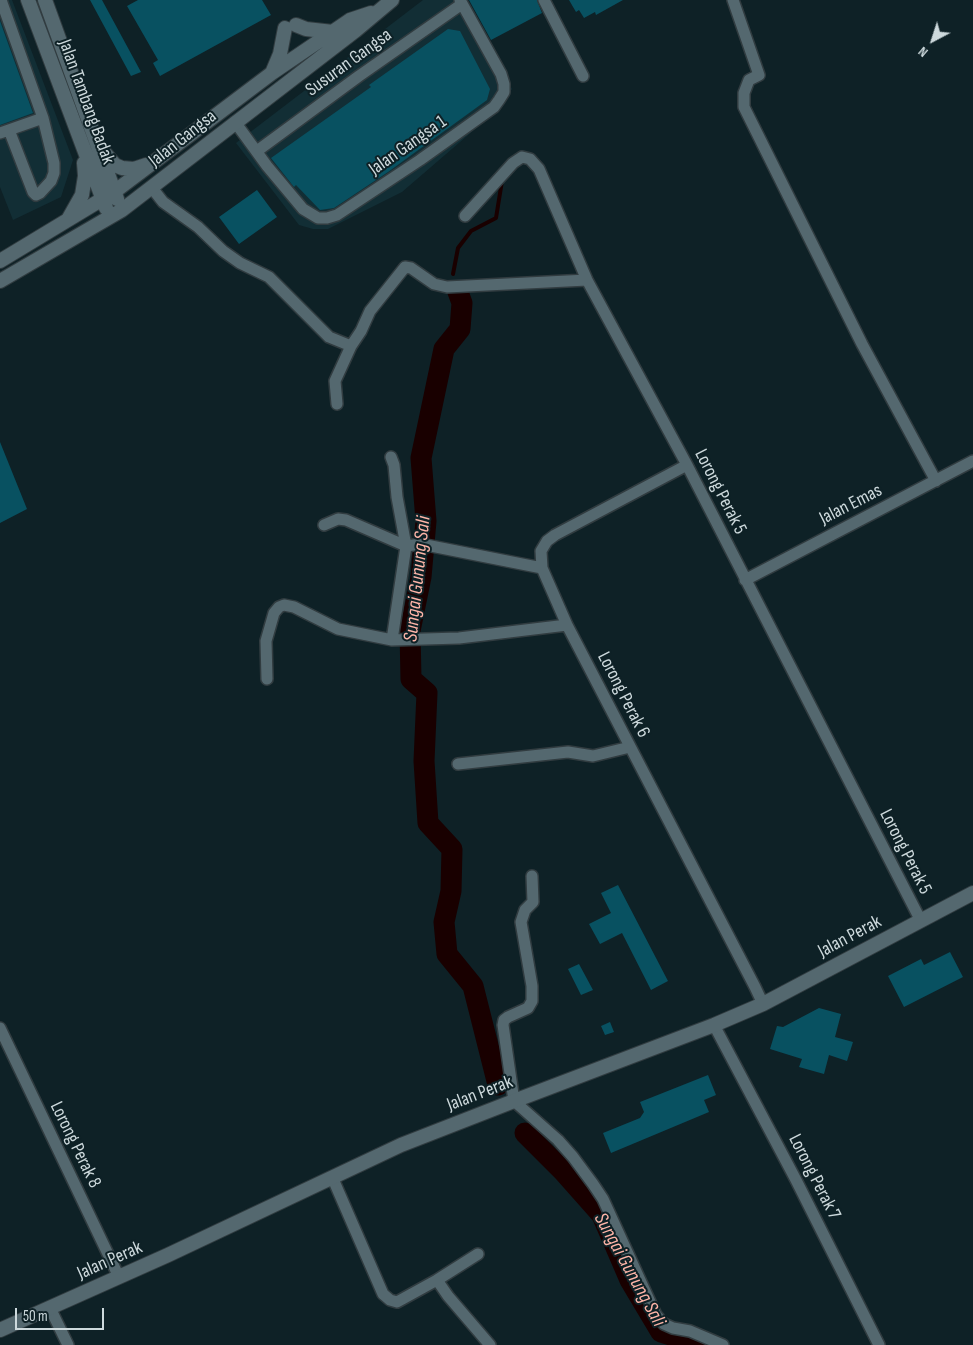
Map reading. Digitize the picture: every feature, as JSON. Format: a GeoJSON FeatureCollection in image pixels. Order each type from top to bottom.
{"type":"FeatureCollection","features":[{"type":"Feature","properties":{"kind":"main road","name":"Jalan Tambang Badak"},"geometry":{"type":"LineString","coordinates":[[28,0],[102,200],[116,213]]}},
{"type":"Feature","properties":{"kind":"main road","name":"Jalan Tambang Badak"},"geometry":{"type":"LineString","coordinates":[[45,0],[114,192],[116,213]]}},
{"type":"Feature","properties":{"kind":"main road","name":"Jalan Gangsa"},"geometry":{"type":"LineString","coordinates":[[0,281],[116,213],[152,188],[392,0]]}},
{"type":"Feature","properties":{"kind":"main road","name":"Jalan Gangsa"},"geometry":{"type":"LineString","coordinates":[[0,261],[114,192],[272,73],[350,20],[378,10]]}},
{"type":"Feature","properties":{"kind":"main road"},"geometry":{"type":"LineString","coordinates":[[272,73],[290,27],[333,32]]}},
{"type":"Feature","properties":{"kind":"main road"},"geometry":{"type":"LineString","coordinates":[[98,145],[108,159],[122,168],[134,169],[156,161]]}},
{"type":"Feature","properties":{"kind":"main road"},"geometry":{"type":"LineString","coordinates":[[67,221],[82,195],[85,176],[82,148]]}},
{"type":"Feature","properties":{"kind":"main road","name":"Jalan Perak"},"geometry":{"type":"LineString","coordinates":[[0,1330],[333,1179],[401,1145],[714,1025],[763,1004],[973,894]]}},
{"type":"Feature","properties":{"kind":"street"},"geometry":{"type":"LineString","coordinates":[[1,0],[43,118],[54,163],[54,173],[51,181],[36,195],[5,132],[43,118]]}},
{"type":"Feature","properties":{"kind":"street"},"geometry":{"type":"LineString","coordinates":[[544,0],[583,76]]}},
{"type":"Feature","properties":{"kind":"street"},"geometry":{"type":"LineString","coordinates":[[733,0],[759,75],[749,80],[744,93],[744,108],[862,344],[936,481]]}},
{"type":"Feature","properties":{"kind":"street","name":"Jalan Gangsa 1"},"geometry":{"type":"LineString","coordinates":[[235,122],[303,209],[318,218],[338,215],[428,155],[494,107],[500,100],[504,92],[501,74],[461,2]]}},
{"type":"Feature","properties":{"kind":"street","name":"Susuran Gangsa"},"geometry":{"type":"LineString","coordinates":[[257,152],[461,2]]}},
{"type":"Feature","properties":{"kind":"street","name":"Lorong Perak 5"},"geometry":{"type":"LineString","coordinates":[[465,216],[513,163],[522,157],[530,159],[539,169],[587,280],[687,466],[921,921]]}},
{"type":"Feature","properties":{"kind":"street"},"geometry":{"type":"LineString","coordinates":[[152,188],[163,202],[198,227],[223,250],[240,263],[268,277],[328,337],[350,346]]}},
{"type":"Feature","properties":{"kind":"street"},"geometry":{"type":"LineString","coordinates":[[337,404],[335,381],[350,346],[361,331],[370,311],[405,267],[411,268],[434,284],[447,287],[587,280]]}},
{"type":"Feature","properties":{"kind":"street"},"geometry":{"type":"LineString","coordinates":[[391,457],[406,546],[392,640]]}},
{"type":"Feature","properties":{"kind":"street","name":"Jalan Emas"},"geometry":{"type":"LineString","coordinates":[[745,580],[973,461]]}},
{"type":"Feature","properties":{"kind":"street"},"geometry":{"type":"LineString","coordinates":[[324,524],[338,519],[346,520],[406,546],[420,544],[542,568],[541,551],[547,541],[555,535],[687,466]]}},
{"type":"Feature","properties":{"kind":"street","name":"Lorong Perak 6"},"geometry":{"type":"LineString","coordinates":[[542,568],[567,625],[763,1004]]}},
{"type":"Feature","properties":{"kind":"street"},"geometry":{"type":"LineString","coordinates":[[268,679],[266,641],[274,613],[279,607],[284,605],[294,607],[338,629],[392,640],[459,638],[567,625]]}},
{"type":"Feature","properties":{"kind":"street"},"geometry":{"type":"LineString","coordinates":[[458,764],[568,752],[593,756],[630,747]]}},
{"type":"Feature","properties":{"kind":"street"},"geometry":{"type":"LineString","coordinates":[[532,876],[533,902],[525,910],[521,922],[532,986],[532,1001],[528,1008],[504,1020],[503,1026],[514,1101],[558,1140],[577,1162],[603,1199],[656,1315],[664,1324],[673,1328],[690,1331],[723,1345]]}},
{"type":"Feature","properties":{"kind":"street","name":"Lorong Perak 7"},"geometry":{"type":"LineString","coordinates":[[714,1025],[796,1180],[879,1345]]}},
{"type":"Feature","properties":{"kind":"street","name":"Lorong Perak 8"},"geometry":{"type":"LineString","coordinates":[[0,1028],[119,1277]]}},
{"type":"Feature","properties":{"kind":"street"},"geometry":{"type":"LineString","coordinates":[[333,1179],[383,1294],[390,1300],[398,1302],[478,1254]]}},
{"type":"Feature","properties":{"kind":"street"},"geometry":{"type":"LineString","coordinates":[[437,1280],[448,1296],[490,1345]]}},
{"type":"Feature","properties":{"kind":"street"},"geometry":{"type":"LineString","coordinates":[[50,1308],[68,1345]]}},
{"type":"Feature","properties":{"kind":"shaded area"},"geometry":{"type":"Polygon","coordinates":[[[0,0],[12,0],[73,160],[61,197],[13,220],[0,187],[0,0]]]}},
{"type":"Feature","properties":{"kind":"shaded area"},"geometry":{"type":"Polygon","coordinates":[[[423,0],[465,0],[512,89],[496,111],[402,192],[328,229],[313,229],[299,225],[236,143],[423,0]]]}},
{"type":"Feature","properties":{"kind":"building"},"geometry":{"type":"Polygon","coordinates":[[[90,0],[102,0],[141,72],[131,76],[90,0]]]}},
{"type":"Feature","properties":{"kind":"building"},"geometry":{"type":"Polygon","coordinates":[[[138,0],[262,0],[271,15],[160,76],[153,63],[158,60],[127,6],[138,0]]]}},
{"type":"Feature","properties":{"kind":"building"},"geometry":{"type":"Polygon","coordinates":[[[469,0],[537,0],[542,13],[491,40],[469,0]]]}},
{"type":"Feature","properties":{"kind":"building"},"geometry":{"type":"Polygon","coordinates":[[[569,0],[623,0],[596,15],[595,12],[584,18],[579,10],[576,12],[569,0]]]}},
{"type":"Feature","properties":{"kind":"building"},"geometry":{"type":"Polygon","coordinates":[[[0,21],[33,113],[0,125],[0,21]]]}},
{"type":"Feature","properties":{"kind":"building"},"geometry":{"type":"Polygon","coordinates":[[[448,29],[460,31],[490,89],[487,100],[388,172],[334,208],[320,210],[296,185],[294,187],[271,158],[371,87],[369,85],[448,29]]]}},
{"type":"Feature","properties":{"kind":"building"},"geometry":{"type":"Polygon","coordinates":[[[257,190],[277,217],[239,244],[219,217],[257,190]]]}},
{"type":"Feature","properties":{"kind":"building"},"geometry":{"type":"Polygon","coordinates":[[[0,442],[27,509],[0,523],[0,442]]]}},
{"type":"Feature","properties":{"kind":"building"},"geometry":{"type":"Polygon","coordinates":[[[618,885],[668,981],[651,990],[622,933],[600,944],[589,924],[611,913],[601,893],[618,885]]]}},
{"type":"Feature","properties":{"kind":"building"},"geometry":{"type":"Polygon","coordinates":[[[950,952],[963,977],[904,1007],[888,976],[921,959],[924,965],[950,952]]]}},
{"type":"Feature","properties":{"kind":"building"},"geometry":{"type":"Polygon","coordinates":[[[579,964],[593,990],[581,995],[568,969],[579,964]]]}},
{"type":"Feature","properties":{"kind":"building"},"geometry":{"type":"Polygon","coordinates":[[[819,1008],[841,1014],[835,1037],[853,1042],[847,1061],[829,1055],[824,1074],[799,1067],[802,1059],[770,1049],[777,1026],[783,1027],[819,1008]]]}},
{"type":"Feature","properties":{"kind":"building"},"geometry":{"type":"Polygon","coordinates":[[[610,1022],[614,1032],[605,1035],[601,1026],[610,1022]]]}},
{"type":"Feature","properties":{"kind":"building"},"geometry":{"type":"Polygon","coordinates":[[[708,1075],[716,1095],[704,1100],[709,1112],[611,1153],[603,1133],[640,1118],[644,1112],[640,1102],[708,1075]]]}},
{"type":"Feature","properties":{"kind":"waterway"},"geometry":{"type":"LineString","coordinates":[[453,274],[458,248],[471,231],[496,218],[502,181]]}},
{"type":"Feature","properties":{"kind":"waterway","name":"Sungai Gunung Sali"},"geometry":{"type":"LineString","coordinates":[[458,292],[462,303],[460,329],[444,349],[421,458],[426,521],[421,577],[410,631],[411,679],[427,693],[424,761],[428,823],[452,849],[451,891],[444,922],[447,954],[473,986],[498,1085]]}},
{"type":"Feature","properties":{"kind":"waterway","name":"Sungai Gunung Sali"},"geometry":{"type":"LineString","coordinates":[[525,1133],[563,1171],[602,1215],[630,1280],[661,1332],[703,1345]]}}]}
